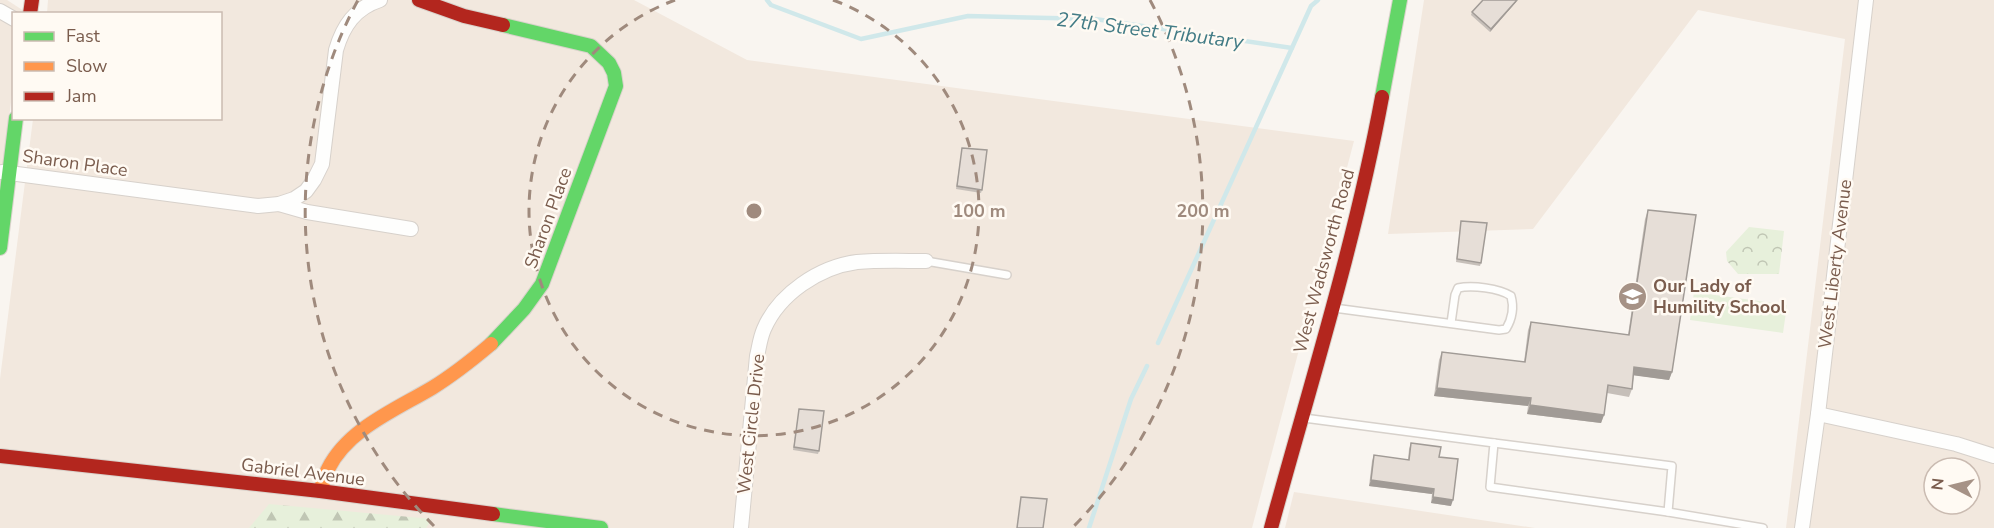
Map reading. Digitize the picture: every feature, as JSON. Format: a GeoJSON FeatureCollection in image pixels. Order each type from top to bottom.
{"type":"FeatureCollection","features":[{"type":"Feature","properties":{"kind":"street","name":"Sharon Place"},"geometry":{"type":"LineString","coordinates":[[5,172],[258,206],[279,204],[294,199],[314,180],[322,164],[336,50],[341,33],[364,6],[380,0]]}},
{"type":"Feature","properties":{"kind":"street","name":"Sharon Place"},"geometry":{"type":"LineString","coordinates":[[320,491],[330,462],[350,439],[373,421],[404,405],[453,374],[511,325],[529,306],[542,284],[616,86],[611,63],[591,46],[464,16],[419,0]]}},
{"type":"Feature","properties":{"kind":"street","name":"West Wadsworth Road"},"geometry":{"type":"LineString","coordinates":[[1271,528],[1353,229],[1372,150],[1400,0]]}},
{"type":"Feature","properties":{"kind":"street","name":"West Liberty Avenue"},"geometry":{"type":"LineString","coordinates":[[1802,528],[1818,414],[1866,0]]}},
{"type":"Feature","properties":{"kind":"street"},"geometry":{"type":"LineString","coordinates":[[0,248],[5,172],[16,120]]}},
{"type":"Feature","properties":{"kind":"street","name":"Sharon Place"},"geometry":{"type":"LineString","coordinates":[[279,204],[307,212],[411,229]]}},
{"type":"Feature","properties":{"kind":"street","name":"West Circle Drive"},"geometry":{"type":"LineString","coordinates":[[741,528],[757,356],[763,330],[775,310],[808,280],[834,268],[857,262],[926,261]]}},
{"type":"Feature","properties":{"kind":"street"},"geometry":{"type":"LineString","coordinates":[[1818,414],[1956,444],[1994,456]]}},
{"type":"Feature","properties":{"kind":"street","name":"Gabriel Avenue"},"geometry":{"type":"LineString","coordinates":[[0,456],[320,491],[516,522],[601,528]]}},
{"type":"Feature","properties":{"kind":"lane"},"geometry":{"type":"LineString","coordinates":[[926,261],[1007,275]]}},
{"type":"Feature","properties":{"kind":"lane"},"geometry":{"type":"LineString","coordinates":[[1331,308],[1499,330],[1506,328],[1510,322],[1513,304],[1511,296],[1504,291],[1466,286],[1458,288],[1451,323]]}},
{"type":"Feature","properties":{"kind":"lane"},"geometry":{"type":"LineString","coordinates":[[1301,418],[1672,466],[1668,512]]}},
{"type":"Feature","properties":{"kind":"lane"},"geometry":{"type":"LineString","coordinates":[[1494,443],[1490,487],[1763,528]]}},
{"type":"Feature","properties":{"kind":"shaded area"},"geometry":{"type":"Polygon","coordinates":[[[0,0],[7,0],[24,11],[12,12],[12,94],[0,191],[0,0]]]}},
{"type":"Feature","properties":{"kind":"shaded area"},"geometry":{"type":"Polygon","coordinates":[[[48,0],[634,0],[747,60],[1354,141],[1252,528],[0,528],[0,379],[33,120],[222,120],[222,12],[47,12],[48,0]]]}},
{"type":"Feature","properties":{"kind":"shaded area"},"geometry":{"type":"Polygon","coordinates":[[[1424,0],[1994,0],[1994,528],[1786,528],[1845,39],[1698,10],[1533,229],[1388,234],[1424,0]]]}},
{"type":"Feature","properties":{"kind":"shaded area"},"geometry":{"type":"Polygon","coordinates":[[[1294,492],[1535,528],[1285,528],[1294,492]]]}},
{"type":"Feature","properties":{"kind":"green space"},"geometry":{"type":"Polygon","coordinates":[[[1749,227],[1784,231],[1779,274],[1738,274],[1727,261],[1726,252],[1749,227]]]}},
{"type":"Feature","properties":{"kind":"green space"},"geometry":{"type":"Polygon","coordinates":[[[1694,292],[1787,305],[1783,333],[1690,320],[1694,292]]]}},
{"type":"Feature","properties":{"kind":"green space"},"geometry":{"type":"Polygon","coordinates":[[[269,504],[432,519],[426,528],[249,528],[269,504]]]}},
{"type":"Feature","properties":{"kind":"building"},"geometry":{"type":"Polygon","coordinates":[[[1483,0],[1517,0],[1491,29],[1472,12],[1483,0]]]}},
{"type":"Feature","properties":{"kind":"building"},"geometry":{"type":"Polygon","coordinates":[[[962,148],[987,150],[982,190],[957,186],[962,148]]]}},
{"type":"Feature","properties":{"kind":"building"},"geometry":{"type":"Polygon","coordinates":[[[1648,210],[1696,215],[1672,372],[1634,367],[1632,389],[1608,385],[1604,415],[1530,405],[1531,398],[1437,388],[1442,352],[1525,362],[1531,322],[1629,335],[1648,210]]]}},
{"type":"Feature","properties":{"kind":"building"},"geometry":{"type":"Polygon","coordinates":[[[1461,221],[1487,223],[1481,263],[1457,259],[1461,221]]]}},
{"type":"Feature","properties":{"kind":"building"},"geometry":{"type":"Polygon","coordinates":[[[799,409],[824,411],[819,451],[794,447],[799,409]]]}},
{"type":"Feature","properties":{"kind":"building"},"geometry":{"type":"Polygon","coordinates":[[[1411,443],[1441,447],[1439,457],[1458,459],[1453,500],[1433,497],[1434,489],[1371,480],[1374,455],[1409,460],[1411,443]]]}},
{"type":"Feature","properties":{"kind":"building"},"geometry":{"type":"Polygon","coordinates":[[[1021,497],[1047,499],[1043,528],[1017,528],[1021,497]]]}},
{"type":"Feature","properties":{"kind":"waterway","name":"27th Street Tributary"},"geometry":{"type":"LineString","coordinates":[[767,0],[771,5],[861,39],[968,16],[1095,19],[1292,48]]}},
{"type":"Feature","properties":{"kind":"waterway"},"geometry":{"type":"LineString","coordinates":[[1158,343],[1311,6],[1318,0]]}},
{"type":"Feature","properties":{"kind":"waterway"},"geometry":{"type":"LineString","coordinates":[[1089,528],[1131,399],[1147,366]]}},
{"type":"Feature","properties":{"kind":"traffic: fast"},"geometry":{"type":"LineString","coordinates":[[1382,97],[1400,0]]}},
{"type":"Feature","properties":{"kind":"traffic: fast"},"geometry":{"type":"LineString","coordinates":[[491,344],[524,309],[542,284],[616,86],[614,73],[609,63],[591,46],[503,25]]}},
{"type":"Feature","properties":{"kind":"traffic: fast"},"geometry":{"type":"LineString","coordinates":[[0,248],[16,120]]}},
{"type":"Feature","properties":{"kind":"traffic: fast"},"geometry":{"type":"LineString","coordinates":[[493,514],[601,528]]}},
{"type":"Feature","properties":{"kind":"traffic: slow"},"geometry":{"type":"LineString","coordinates":[[320,491],[327,472],[347,443],[374,422],[440,383],[491,344]]}},
{"type":"Feature","properties":{"kind":"traffic: jam"},"geometry":{"type":"LineString","coordinates":[[30,12],[32,0]]}},
{"type":"Feature","properties":{"kind":"traffic: jam"},"geometry":{"type":"LineString","coordinates":[[419,0],[464,16],[503,25]]}},
{"type":"Feature","properties":{"kind":"traffic: jam"},"geometry":{"type":"LineString","coordinates":[[1271,528],[1359,206],[1382,97]]}},
{"type":"Feature","properties":{"kind":"traffic: jam"},"geometry":{"type":"LineString","coordinates":[[0,456],[320,491],[493,514]]}},
{"type":"Feature","properties":{"kind":"place","name":"Our Lady of Humility School"},"geometry":{"type":"Point","coordinates":[1632,296]}}]}
